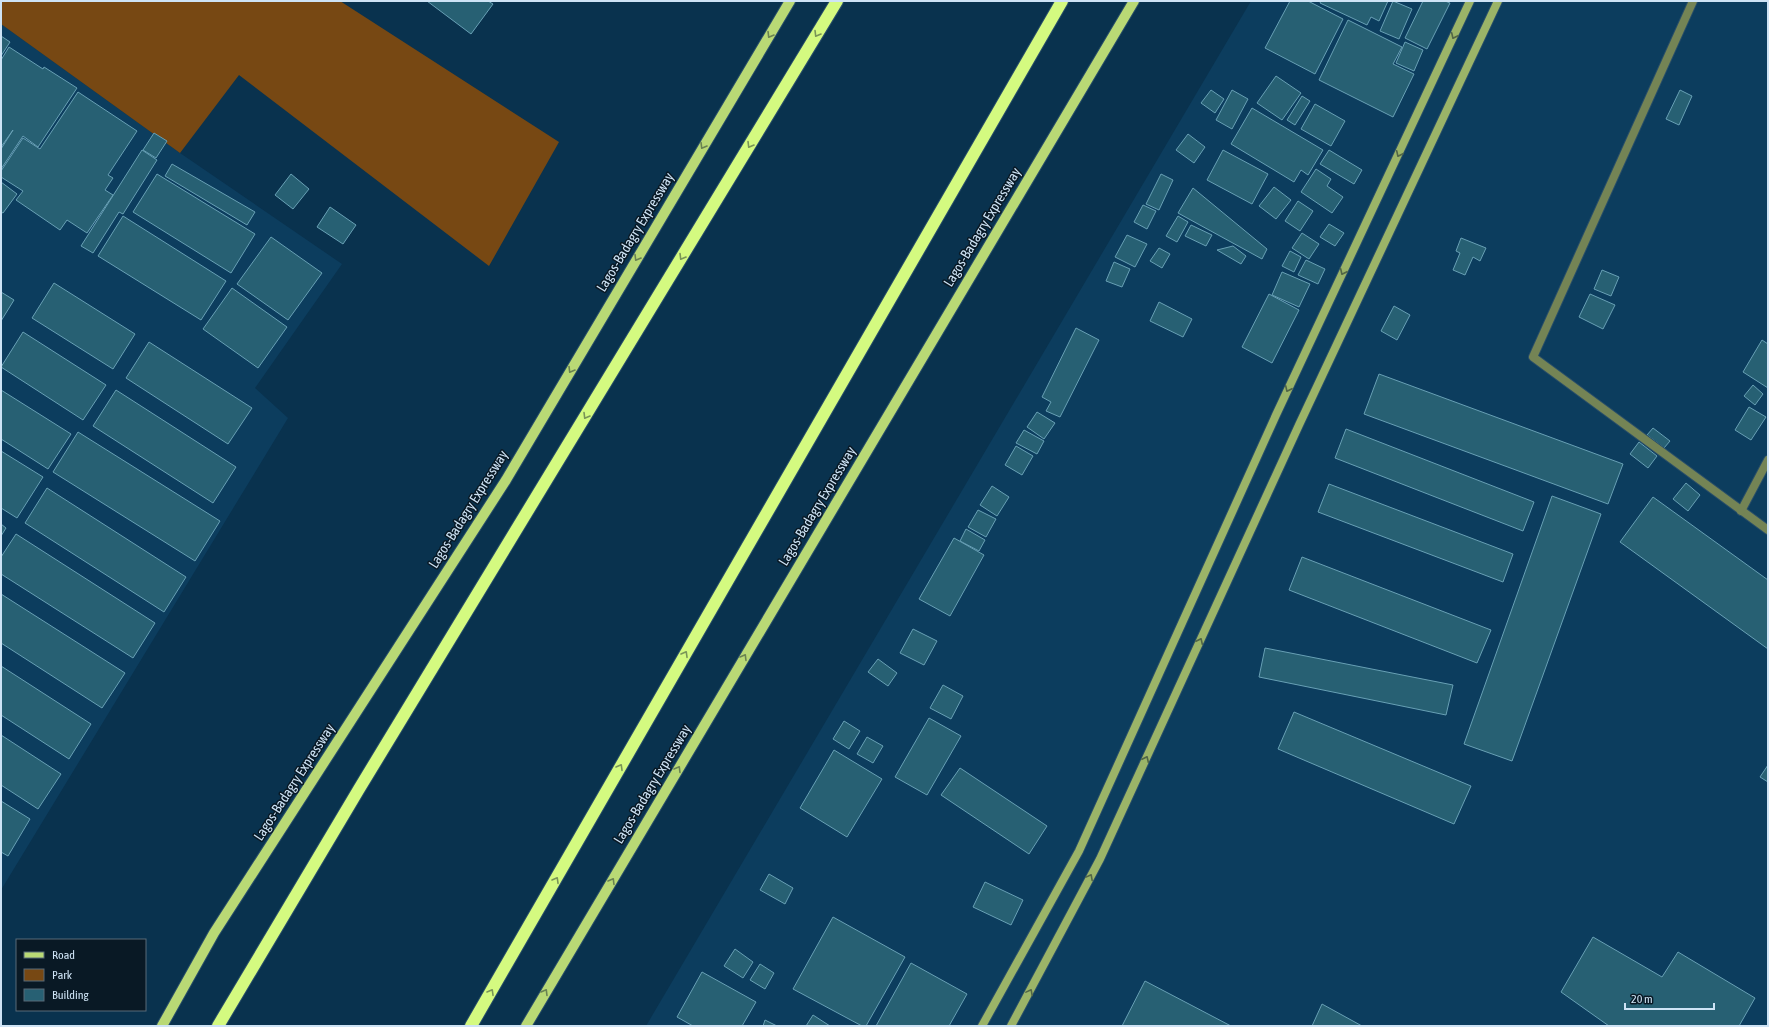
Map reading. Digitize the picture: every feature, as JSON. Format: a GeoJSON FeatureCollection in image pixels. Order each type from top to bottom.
{"type":"FeatureCollection","features":[{"type":"Feature","properties":{"kind":"highway"},"geometry":{"type":"LineString","coordinates":[[218,1026],[363,782],[837,1]]}},
{"type":"Feature","properties":{"kind":"highway"},"geometry":{"type":"LineString","coordinates":[[471,1026],[1062,1]]}},
{"type":"Feature","properties":{"kind":"main road","name":"Lagos-Badagry Expressway"},"geometry":{"type":"LineString","coordinates":[[162,1026],[214,933],[506,480],[790,1]]}},
{"type":"Feature","properties":{"kind":"main road","name":"Lagos-Badagry Expressway"},"geometry":{"type":"LineString","coordinates":[[526,1026],[1134,1]]}},
{"type":"Feature","properties":{"kind":"main road"},"geometry":{"type":"LineString","coordinates":[[982,1026],[1079,851],[1276,415],[1470,1]]}},
{"type":"Feature","properties":{"kind":"main road"},"geometry":{"type":"LineString","coordinates":[[1011,1026],[1100,859],[1299,425],[1498,1]]}},
{"type":"Feature","properties":{"kind":"street"},"geometry":{"type":"LineString","coordinates":[[1693,1],[1533,357],[1768,530]]}},
{"type":"Feature","properties":{"kind":"street"},"geometry":{"type":"LineString","coordinates":[[1741,511],[1768,460]]}},
{"type":"Feature","properties":{"kind":"shaded area"},"geometry":{"type":"Polygon","coordinates":[[[1251,1],[1768,1],[1768,1026],[646,1026],[1251,1]]]}},
{"type":"Feature","properties":{"kind":"shaded area"},"geometry":{"type":"Polygon","coordinates":[[[1,24],[180,153],[342,264],[255,388],[288,418],[1,890],[1,24]]]}},
{"type":"Feature","properties":{"kind":"green space"},"geometry":{"type":"Polygon","coordinates":[[[1,1],[340,1],[559,142],[489,266],[239,75],[180,153],[1,24],[1,1]]]}},
{"type":"Feature","properties":{"kind":"building"},"geometry":{"type":"Polygon","coordinates":[[[427,1],[488,1],[493,4],[471,34],[427,1]]]}},
{"type":"Feature","properties":{"kind":"building"},"geometry":{"type":"Polygon","coordinates":[[[1290,1],[1308,1],[1343,19],[1315,74],[1265,48],[1290,1]]]}},
{"type":"Feature","properties":{"kind":"building"},"geometry":{"type":"Polygon","coordinates":[[[1321,1],[1388,1],[1379,21],[1371,17],[1367,25],[1320,3],[1321,1]]]}},
{"type":"Feature","properties":{"kind":"building"},"geometry":{"type":"Polygon","coordinates":[[[1393,1],[1412,9],[1399,39],[1380,31],[1393,1]]]}},
{"type":"Feature","properties":{"kind":"building"},"geometry":{"type":"Polygon","coordinates":[[[1423,1],[1445,1],[1450,3],[1427,49],[1405,38],[1423,1]]]}},
{"type":"Feature","properties":{"kind":"building"},"geometry":{"type":"Polygon","coordinates":[[[1348,20],[1402,47],[1393,64],[1414,74],[1393,117],[1319,80],[1348,20]]]}},
{"type":"Feature","properties":{"kind":"building"},"geometry":{"type":"Polygon","coordinates":[[[1,36],[10,42],[1,56],[1,36]]]}},
{"type":"Feature","properties":{"kind":"building"},"geometry":{"type":"Polygon","coordinates":[[[1405,42],[1423,50],[1414,71],[1396,63],[1405,42]]]}},
{"type":"Feature","properties":{"kind":"building"},"geometry":{"type":"Polygon","coordinates":[[[9,47],[43,69],[44,67],[77,88],[38,147],[23,136],[1,169],[1,149],[13,130],[1,147],[1,60],[9,47]]]}},
{"type":"Feature","properties":{"kind":"building"},"geometry":{"type":"Polygon","coordinates":[[[1276,76],[1301,93],[1282,120],[1257,103],[1276,76]]]}},
{"type":"Feature","properties":{"kind":"building"},"geometry":{"type":"Polygon","coordinates":[[[1211,90],[1224,99],[1215,113],[1201,103],[1211,90]]]}},
{"type":"Feature","properties":{"kind":"building"},"geometry":{"type":"Polygon","coordinates":[[[1232,90],[1248,99],[1232,129],[1216,120],[1232,90]]]}},
{"type":"Feature","properties":{"kind":"building"},"geometry":{"type":"Polygon","coordinates":[[[1680,90],[1692,96],[1679,125],[1666,119],[1680,90]]]}},
{"type":"Feature","properties":{"kind":"building"},"geometry":{"type":"Polygon","coordinates":[[[78,92],[137,131],[108,175],[113,178],[105,190],[113,195],[87,233],[67,220],[60,230],[16,200],[23,191],[1,177],[1,171],[23,138],[40,149],[78,92]]]}},
{"type":"Feature","properties":{"kind":"building"},"geometry":{"type":"Polygon","coordinates":[[[1302,96],[1310,101],[1295,125],[1287,120],[1302,96]]]}},
{"type":"Feature","properties":{"kind":"building"},"geometry":{"type":"Polygon","coordinates":[[[1315,104],[1345,121],[1331,146],[1301,129],[1315,104]]]}},
{"type":"Feature","properties":{"kind":"building"},"geometry":{"type":"Polygon","coordinates":[[[1252,108],[1323,150],[1308,175],[1301,170],[1294,182],[1231,144],[1252,108]]]}},
{"type":"Feature","properties":{"kind":"building"},"geometry":{"type":"Polygon","coordinates":[[[154,133],[167,141],[156,158],[143,150],[154,133]]]}},
{"type":"Feature","properties":{"kind":"building"},"geometry":{"type":"Polygon","coordinates":[[[1188,134],[1205,147],[1194,163],[1176,150],[1188,134]]]}},
{"type":"Feature","properties":{"kind":"building"},"geometry":{"type":"Polygon","coordinates":[[[142,150],[157,160],[123,214],[119,212],[93,253],[81,246],[142,150]]]}},
{"type":"Feature","properties":{"kind":"building"},"geometry":{"type":"Polygon","coordinates":[[[1223,150],[1268,174],[1252,204],[1207,180],[1223,150]]]}},
{"type":"Feature","properties":{"kind":"building"},"geometry":{"type":"Polygon","coordinates":[[[1329,150],[1362,170],[1354,184],[1320,164],[1329,150]]]}},
{"type":"Feature","properties":{"kind":"building"},"geometry":{"type":"Polygon","coordinates":[[[172,164],[255,212],[247,225],[165,176],[172,164]]]}},
{"type":"Feature","properties":{"kind":"building"},"geometry":{"type":"Polygon","coordinates":[[[1316,169],[1331,179],[1327,186],[1343,197],[1332,213],[1301,192],[1316,169]]]}},
{"type":"Feature","properties":{"kind":"building"},"geometry":{"type":"Polygon","coordinates":[[[157,174],[255,234],[231,273],[133,212],[157,174]]]}},
{"type":"Feature","properties":{"kind":"building"},"geometry":{"type":"Polygon","coordinates":[[[291,174],[309,189],[293,209],[275,195],[291,174]]]}},
{"type":"Feature","properties":{"kind":"building"},"geometry":{"type":"Polygon","coordinates":[[[1161,174],[1173,180],[1159,210],[1146,204],[1161,174]]]}},
{"type":"Feature","properties":{"kind":"building"},"geometry":{"type":"Polygon","coordinates":[[[1,182],[17,194],[3,213],[1,212],[1,182]]]}},
{"type":"Feature","properties":{"kind":"building"},"geometry":{"type":"Polygon","coordinates":[[[1274,187],[1291,200],[1276,219],[1259,206],[1274,187]]]}},
{"type":"Feature","properties":{"kind":"building"},"geometry":{"type":"Polygon","coordinates":[[[1193,188],[1267,249],[1262,259],[1178,213],[1193,188]]]}},
{"type":"Feature","properties":{"kind":"building"},"geometry":{"type":"Polygon","coordinates":[[[1298,201],[1313,211],[1300,231],[1285,221],[1298,201]]]}},
{"type":"Feature","properties":{"kind":"building"},"geometry":{"type":"Polygon","coordinates":[[[1143,205],[1156,211],[1147,229],[1134,222],[1143,205]]]}},
{"type":"Feature","properties":{"kind":"building"},"geometry":{"type":"Polygon","coordinates":[[[330,207],[356,225],[343,244],[317,227],[330,207]]]}},
{"type":"Feature","properties":{"kind":"building"},"geometry":{"type":"Polygon","coordinates":[[[123,216],[226,281],[201,320],[98,256],[123,216]]]}},
{"type":"Feature","properties":{"kind":"building"},"geometry":{"type":"Polygon","coordinates":[[[1178,216],[1188,222],[1177,242],[1166,236],[1178,216]]]}},
{"type":"Feature","properties":{"kind":"building"},"geometry":{"type":"Polygon","coordinates":[[[1329,224],[1344,233],[1335,246],[1320,237],[1329,224]]]}},
{"type":"Feature","properties":{"kind":"building"},"geometry":{"type":"Polygon","coordinates":[[[1191,225],[1212,235],[1206,246],[1185,236],[1191,225]]]}},
{"type":"Feature","properties":{"kind":"building"},"geometry":{"type":"Polygon","coordinates":[[[1302,233],[1319,244],[1309,259],[1292,248],[1302,233]]]}},
{"type":"Feature","properties":{"kind":"building"},"geometry":{"type":"Polygon","coordinates":[[[1127,235],[1147,244],[1135,267],[1115,257],[1127,235]]]}},
{"type":"Feature","properties":{"kind":"building"},"geometry":{"type":"Polygon","coordinates":[[[271,237],[322,273],[288,320],[237,284],[271,237]]]}},
{"type":"Feature","properties":{"kind":"building"},"geometry":{"type":"Polygon","coordinates":[[[1461,238],[1486,248],[1480,261],[1473,257],[1465,275],[1453,270],[1460,253],[1456,251],[1461,238]]]}},
{"type":"Feature","properties":{"kind":"building"},"geometry":{"type":"Polygon","coordinates":[[[1233,246],[1246,256],[1241,264],[1217,250],[1233,246]]]}},
{"type":"Feature","properties":{"kind":"building"},"geometry":{"type":"Polygon","coordinates":[[[1159,248],[1170,254],[1162,268],[1150,261],[1159,248]]]}},
{"type":"Feature","properties":{"kind":"building"},"geometry":{"type":"Polygon","coordinates":[[[1290,251],[1301,257],[1294,272],[1282,266],[1290,251]]]}},
{"type":"Feature","properties":{"kind":"building"},"geometry":{"type":"Polygon","coordinates":[[[1306,260],[1325,269],[1318,284],[1298,275],[1306,260]]]}},
{"type":"Feature","properties":{"kind":"building"},"geometry":{"type":"Polygon","coordinates":[[[1114,262],[1130,269],[1122,287],[1106,281],[1114,262]]]}},
{"type":"Feature","properties":{"kind":"building"},"geometry":{"type":"Polygon","coordinates":[[[1602,270],[1619,277],[1611,296],[1594,289],[1602,270]]]}},
{"type":"Feature","properties":{"kind":"building"},"geometry":{"type":"Polygon","coordinates":[[[1282,272],[1310,284],[1299,307],[1272,295],[1282,272]]]}},
{"type":"Feature","properties":{"kind":"building"},"geometry":{"type":"Polygon","coordinates":[[[54,283],[135,334],[113,369],[32,318],[54,283]]]}},
{"type":"Feature","properties":{"kind":"building"},"geometry":{"type":"Polygon","coordinates":[[[232,288],[287,327],[258,368],[203,329],[232,288]]]}},
{"type":"Feature","properties":{"kind":"building"},"geometry":{"type":"Polygon","coordinates":[[[1,292],[14,300],[1,321],[1,292]]]}},
{"type":"Feature","properties":{"kind":"building"},"geometry":{"type":"Polygon","coordinates":[[[1269,294],[1299,310],[1272,363],[1242,347],[1269,294]]]}},
{"type":"Feature","properties":{"kind":"building"},"geometry":{"type":"Polygon","coordinates":[[[1590,294],[1615,305],[1603,329],[1579,317],[1590,294]]]}},
{"type":"Feature","properties":{"kind":"building"},"geometry":{"type":"Polygon","coordinates":[[[1159,302],[1192,319],[1183,337],[1150,321],[1159,302]]]}},
{"type":"Feature","properties":{"kind":"building"},"geometry":{"type":"Polygon","coordinates":[[[1394,306],[1410,315],[1397,340],[1381,331],[1394,306]]]}},
{"type":"Feature","properties":{"kind":"building"},"geometry":{"type":"Polygon","coordinates":[[[1076,328],[1099,340],[1060,417],[1046,411],[1051,402],[1042,397],[1076,328]]]}},
{"type":"Feature","properties":{"kind":"building"},"geometry":{"type":"Polygon","coordinates":[[[23,332],[106,385],[83,420],[1,367],[23,332]]]}},
{"type":"Feature","properties":{"kind":"building"},"geometry":{"type":"Polygon","coordinates":[[[1762,340],[1768,344],[1768,388],[1743,372],[1762,340]]]}},
{"type":"Feature","properties":{"kind":"building"},"geometry":{"type":"Polygon","coordinates":[[[149,342],[252,408],[228,444],[126,378],[149,342]]]}},
{"type":"Feature","properties":{"kind":"building"},"geometry":{"type":"Polygon","coordinates":[[[1379,374],[1623,464],[1608,504],[1364,414],[1379,374]]]}},
{"type":"Feature","properties":{"kind":"building"},"geometry":{"type":"Polygon","coordinates":[[[1753,385],[1763,394],[1755,405],[1744,396],[1753,385]]]}},
{"type":"Feature","properties":{"kind":"building"},"geometry":{"type":"Polygon","coordinates":[[[1,390],[71,434],[48,469],[1,439],[1,390]]]}},
{"type":"Feature","properties":{"kind":"building"},"geometry":{"type":"Polygon","coordinates":[[[116,390],[236,467],[213,503],[93,426],[116,390]]]}},
{"type":"Feature","properties":{"kind":"building"},"geometry":{"type":"Polygon","coordinates":[[[1749,407],[1766,417],[1751,440],[1735,430],[1749,407]]]}},
{"type":"Feature","properties":{"kind":"building"},"geometry":{"type":"Polygon","coordinates":[[[1037,412],[1055,423],[1044,439],[1027,427],[1037,412]]]}},
{"type":"Feature","properties":{"kind":"building"},"geometry":{"type":"Polygon","coordinates":[[[1653,428],[1670,441],[1664,448],[1647,435],[1653,428]]]}},
{"type":"Feature","properties":{"kind":"building"},"geometry":{"type":"Polygon","coordinates":[[[1346,429],[1534,502],[1523,531],[1335,458],[1346,429]]]}},
{"type":"Feature","properties":{"kind":"building"},"geometry":{"type":"Polygon","coordinates":[[[1024,430],[1044,441],[1037,454],[1016,443],[1024,430]]]}},
{"type":"Feature","properties":{"kind":"building"},"geometry":{"type":"Polygon","coordinates":[[[78,432],[220,521],[195,561],[53,472],[78,432]]]}},
{"type":"Feature","properties":{"kind":"building"},"geometry":{"type":"Polygon","coordinates":[[[1639,442],[1657,456],[1648,468],[1630,454],[1639,442]]]}},
{"type":"Feature","properties":{"kind":"building"},"geometry":{"type":"Polygon","coordinates":[[[1016,446],[1033,456],[1022,475],[1005,465],[1016,446]]]}},
{"type":"Feature","properties":{"kind":"building"},"geometry":{"type":"Polygon","coordinates":[[[1,451],[43,477],[17,518],[1,508],[1,451]]]}},
{"type":"Feature","properties":{"kind":"building"},"geometry":{"type":"Polygon","coordinates":[[[1686,483],[1700,495],[1688,511],[1673,499],[1686,483]]]}},
{"type":"Feature","properties":{"kind":"building"},"geometry":{"type":"Polygon","coordinates":[[[1329,484],[1513,554],[1503,582],[1318,512],[1329,484]]]}},
{"type":"Feature","properties":{"kind":"building"},"geometry":{"type":"Polygon","coordinates":[[[992,486],[1009,497],[997,516],[980,505],[992,486]]]}},
{"type":"Feature","properties":{"kind":"building"},"geometry":{"type":"Polygon","coordinates":[[[47,488],[186,577],[164,612],[25,523],[47,488]]]}},
{"type":"Feature","properties":{"kind":"building"},"geometry":{"type":"Polygon","coordinates":[[[1552,496],[1601,514],[1512,761],[1464,744],[1552,496]]]}},
{"type":"Feature","properties":{"kind":"building"},"geometry":{"type":"Polygon","coordinates":[[[1653,497],[1768,580],[1768,649],[1620,542],[1653,497]]]}},
{"type":"Feature","properties":{"kind":"building"},"geometry":{"type":"Polygon","coordinates":[[[978,510],[996,519],[986,537],[968,527],[978,510]]]}},
{"type":"Feature","properties":{"kind":"building"},"geometry":{"type":"Polygon","coordinates":[[[1,524],[6,528],[1,536],[1,524]]]}},
{"type":"Feature","properties":{"kind":"building"},"geometry":{"type":"Polygon","coordinates":[[[966,529],[985,540],[979,551],[960,541],[966,529]]]}},
{"type":"Feature","properties":{"kind":"building"},"geometry":{"type":"Polygon","coordinates":[[[16,534],[155,623],[133,658],[1,574],[1,557],[16,534]]]}},
{"type":"Feature","properties":{"kind":"building"},"geometry":{"type":"Polygon","coordinates":[[[954,538],[984,555],[950,616],[919,599],[954,538]]]}},
{"type":"Feature","properties":{"kind":"building"},"geometry":{"type":"Polygon","coordinates":[[[1302,557],[1491,630],[1477,663],[1289,590],[1302,557]]]}},
{"type":"Feature","properties":{"kind":"building"},"geometry":{"type":"Polygon","coordinates":[[[1,594],[125,673],[102,708],[1,643],[1,594]]]}},
{"type":"Feature","properties":{"kind":"building"},"geometry":{"type":"Polygon","coordinates":[[[913,629],[937,641],[924,665],[900,653],[913,629]]]}},
{"type":"Feature","properties":{"kind":"building"},"geometry":{"type":"Polygon","coordinates":[[[1265,648],[1453,685],[1446,715],[1259,677],[1265,648]]]}},
{"type":"Feature","properties":{"kind":"building"},"geometry":{"type":"Polygon","coordinates":[[[878,659],[897,673],[888,686],[868,672],[878,659]]]}},
{"type":"Feature","properties":{"kind":"building"},"geometry":{"type":"Polygon","coordinates":[[[1,666],[91,724],[69,759],[1,715],[1,666]]]}},
{"type":"Feature","properties":{"kind":"building"},"geometry":{"type":"Polygon","coordinates":[[[943,685],[963,696],[951,719],[930,708],[943,685]]]}},
{"type":"Feature","properties":{"kind":"building"},"geometry":{"type":"Polygon","coordinates":[[[1294,712],[1471,786],[1454,824],[1278,749],[1294,712]]]}},
{"type":"Feature","properties":{"kind":"building"},"geometry":{"type":"Polygon","coordinates":[[[929,718],[961,736],[927,795],[895,777],[929,718]]]}},
{"type":"Feature","properties":{"kind":"building"},"geometry":{"type":"Polygon","coordinates":[[[844,721],[860,731],[849,749],[833,739],[844,721]]]}},
{"type":"Feature","properties":{"kind":"building"},"geometry":{"type":"Polygon","coordinates":[[[1,735],[61,774],[38,809],[1,785],[1,735]]]}},
{"type":"Feature","properties":{"kind":"building"},"geometry":{"type":"Polygon","coordinates":[[[867,737],[883,746],[873,763],[857,754],[867,737]]]}},
{"type":"Feature","properties":{"kind":"building"},"geometry":{"type":"Polygon","coordinates":[[[834,750],[882,779],[847,837],[800,808],[834,750]]]}},
{"type":"Feature","properties":{"kind":"building"},"geometry":{"type":"Polygon","coordinates":[[[1768,765],[1768,782],[1760,777],[1768,765]]]}},
{"type":"Feature","properties":{"kind":"building"},"geometry":{"type":"Polygon","coordinates":[[[960,768],[1047,826],[1029,854],[941,795],[960,768]]]}},
{"type":"Feature","properties":{"kind":"building"},"geometry":{"type":"Polygon","coordinates":[[[1,801],[30,819],[8,856],[1,852],[1,801]]]}},
{"type":"Feature","properties":{"kind":"building"},"geometry":{"type":"Polygon","coordinates":[[[769,874],[793,888],[785,904],[760,890],[769,874]]]}},
{"type":"Feature","properties":{"kind":"building"},"geometry":{"type":"Polygon","coordinates":[[[985,882],[1023,900],[1011,925],[973,907],[985,882]]]}},
{"type":"Feature","properties":{"kind":"building"},"geometry":{"type":"Polygon","coordinates":[[[833,917],[905,957],[866,1026],[862,1026],[793,989],[833,917]]]}},
{"type":"Feature","properties":{"kind":"building"},"geometry":{"type":"Polygon","coordinates":[[[1593,937],[1662,977],[1678,952],[1755,998],[1739,1026],[1609,1026],[1561,992],[1593,937]]]}},
{"type":"Feature","properties":{"kind":"building"},"geometry":{"type":"Polygon","coordinates":[[[735,949],[753,962],[743,978],[724,966],[735,949]]]}},
{"type":"Feature","properties":{"kind":"building"},"geometry":{"type":"Polygon","coordinates":[[[911,963],[967,994],[949,1026],[876,1026],[911,963]]]}},
{"type":"Feature","properties":{"kind":"building"},"geometry":{"type":"Polygon","coordinates":[[[760,964],[774,973],[765,989],[750,980],[760,964]]]}},
{"type":"Feature","properties":{"kind":"building"},"geometry":{"type":"Polygon","coordinates":[[[702,972],[756,1002],[742,1026],[693,1026],[677,1017],[702,972]]]}},
{"type":"Feature","properties":{"kind":"building"},"geometry":{"type":"Polygon","coordinates":[[[1145,981],[1231,1026],[1122,1026],[1145,981]]]}},
{"type":"Feature","properties":{"kind":"building"},"geometry":{"type":"Polygon","coordinates":[[[1322,1004],[1362,1026],[1312,1026],[1322,1004]]]}},
{"type":"Feature","properties":{"kind":"building"},"geometry":{"type":"Polygon","coordinates":[[[813,1015],[830,1026],[806,1026],[813,1015]]]}},
{"type":"Feature","properties":{"kind":"building"},"geometry":{"type":"Polygon","coordinates":[[[765,1020],[777,1026],[763,1026],[765,1020]]]}}]}
